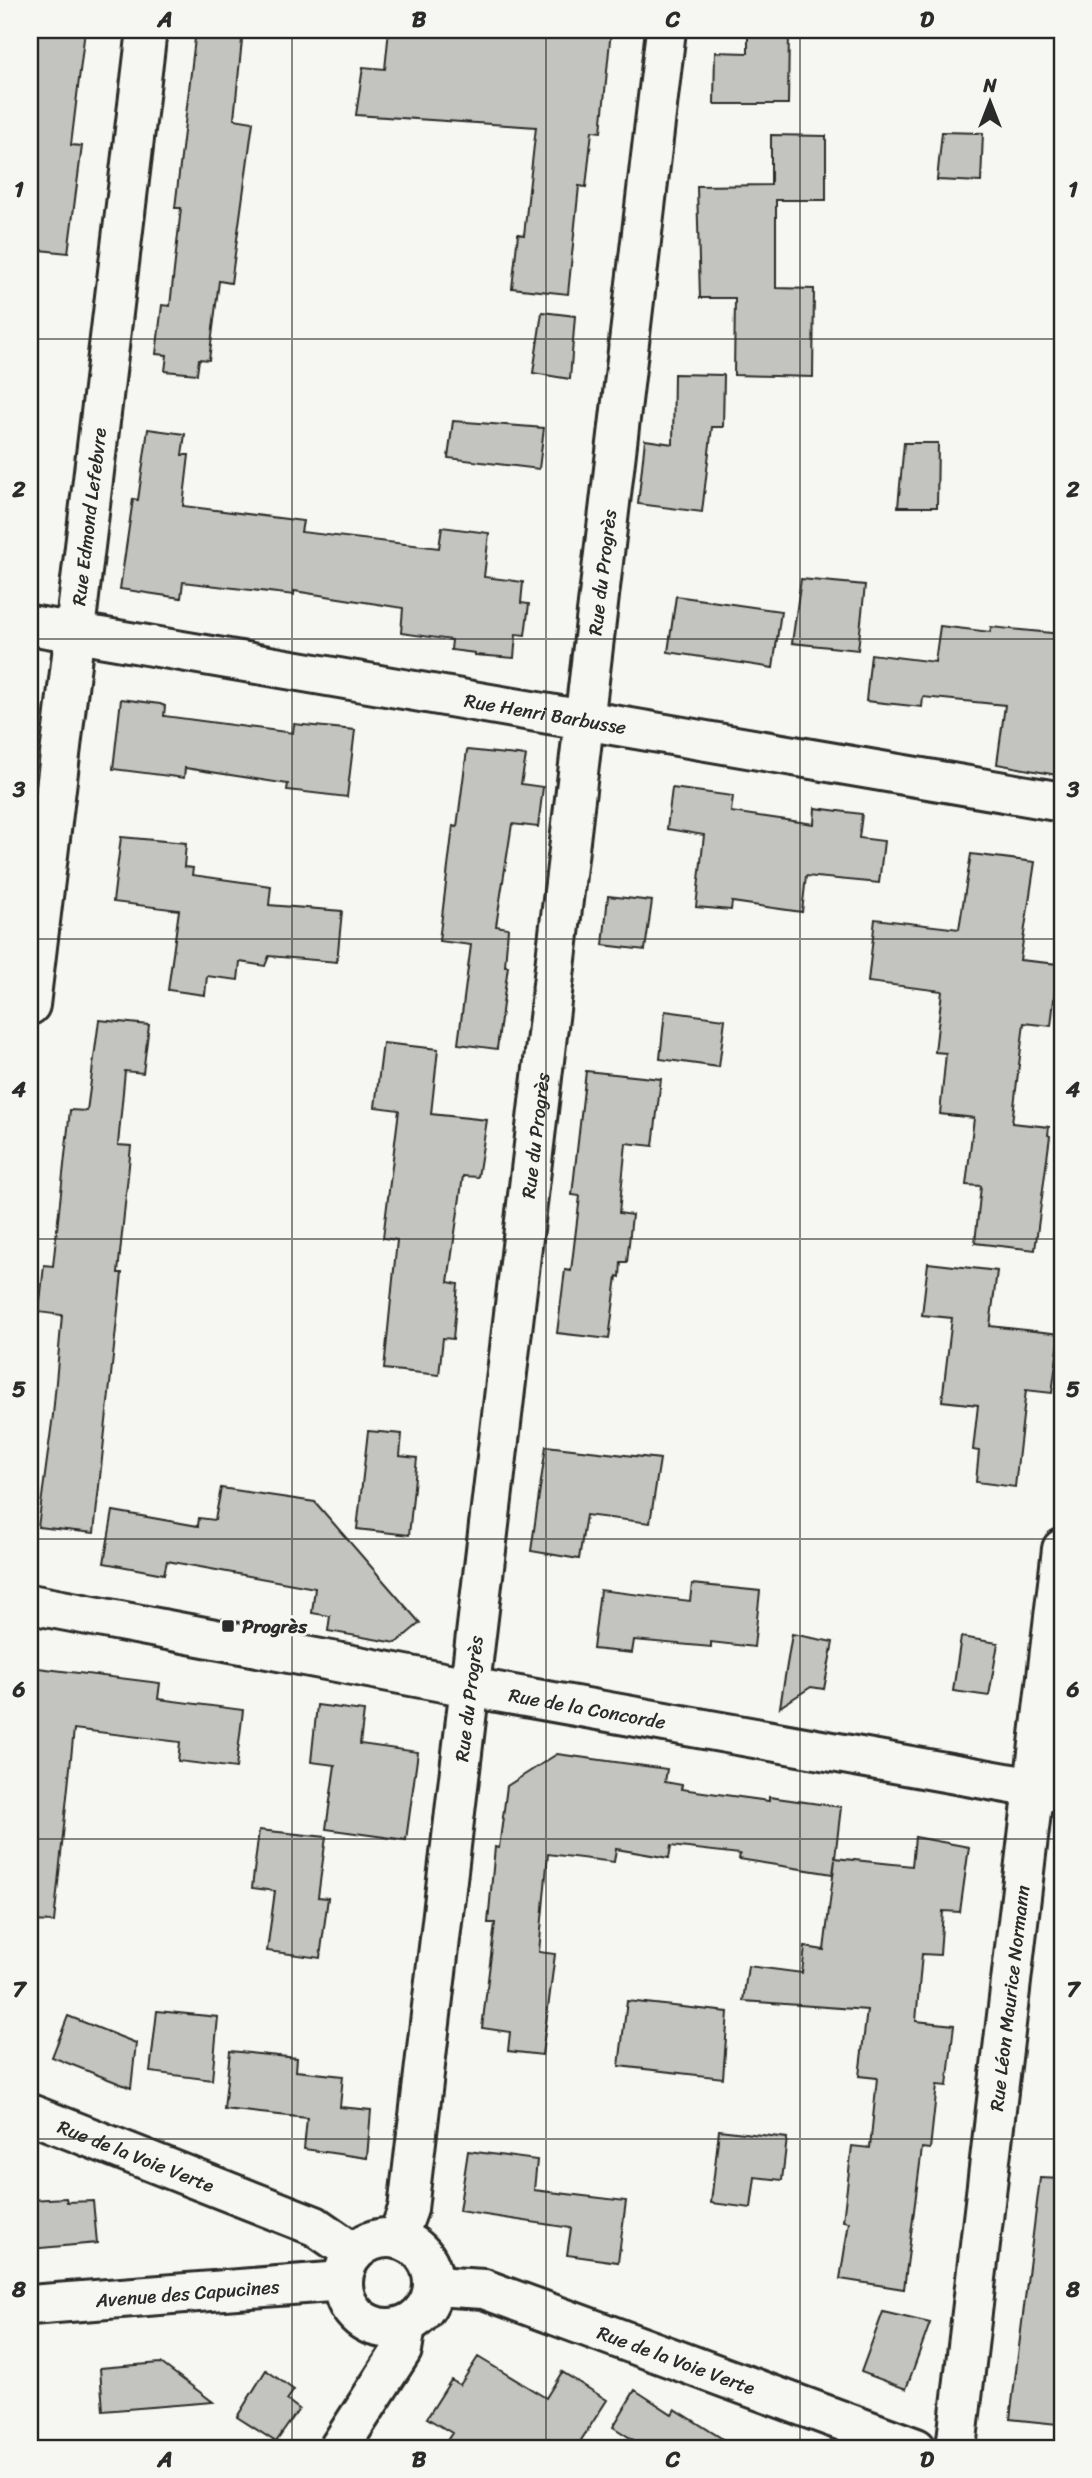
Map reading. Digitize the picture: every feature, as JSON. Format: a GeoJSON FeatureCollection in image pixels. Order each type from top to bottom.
{"type":"FeatureCollection","features":[{"type":"Feature","properties":{"kind":"street","name":"Rue Edmond Lefebvre"},"geometry":{"type":"LineString","coordinates":[[30,1005],[147,30]]}},
{"type":"Feature","properties":{"kind":"street","name":"Rue du Progrès"},"geometry":{"type":"LineString","coordinates":[[397,2239],[408,2208],[666,30]]}},
{"type":"Feature","properties":{"kind":"street","name":"Rue Henri Barbusse"},"geometry":{"type":"LineString","coordinates":[[30,625],[1062,802]]}},
{"type":"Feature","properties":{"kind":"street","name":"Rue Léon Maurice Normann"},"geometry":{"type":"LineString","coordinates":[[956,2448],[1047,1790],[1062,1549]]}},
{"type":"Feature","properties":{"kind":"street","name":"Rue de la Concorde"},"geometry":{"type":"LineString","coordinates":[[30,1604],[469,1687],[1047,1790]]}},
{"type":"Feature","properties":{"kind":"street","name":"Rue de la Voie Verte"},"geometry":{"type":"LineString","coordinates":[[30,2114],[314,2226],[348,2267]]}},
{"type":"Feature","properties":{"kind":"street"},"geometry":{"type":"LineString","coordinates":[[397,2239],[416,2248],[429,2265],[433,2286],[429,2302],[420,2315],[406,2325],[387,2328],[369,2325],[355,2314],[346,2299],[348,2267],[374,2240],[397,2239]]}},
{"type":"Feature","properties":{"kind":"street","name":"Avenue des Capucines"},"geometry":{"type":"LineString","coordinates":[[30,2305],[348,2267]]}},
{"type":"Feature","properties":{"kind":"street","name":"Rue de la Voie Verte"},"geometry":{"type":"LineString","coordinates":[[433,2286],[484,2289],[867,2440],[916,2448]]}},
{"type":"Feature","properties":{"kind":"street"},"geometry":{"type":"LineString","coordinates":[[342,2447],[402,2350],[406,2325]]}},
{"type":"Feature","properties":{"kind":"building"},"geometry":{"type":"Polygon","coordinates":[[[30,30],[85,30],[71,145],[82,146],[68,253],[30,249],[30,30]]]}},
{"type":"Feature","properties":{"kind":"building"},"geometry":{"type":"Polygon","coordinates":[[[196,30],[243,30],[234,119],[253,122],[231,283],[219,281],[209,360],[199,359],[197,374],[165,371],[167,355],[156,354],[162,305],[170,306],[181,208],[175,208],[196,30]]]}},
{"type":"Feature","properties":{"kind":"building"},"geometry":{"type":"Polygon","coordinates":[[[389,30],[611,30],[601,132],[592,131],[586,187],[579,186],[568,294],[512,288],[518,234],[524,235],[536,127],[356,115],[363,67],[385,69],[389,30]]]}},
{"type":"Feature","properties":{"kind":"building"},"geometry":{"type":"Polygon","coordinates":[[[789,30],[788,104],[714,104],[715,52],[748,53],[748,32],[789,30]]]}},
{"type":"Feature","properties":{"kind":"building"},"geometry":{"type":"Polygon","coordinates":[[[942,132],[983,133],[981,182],[937,180],[942,132]]]}},
{"type":"Feature","properties":{"kind":"building"},"geometry":{"type":"Polygon","coordinates":[[[771,135],[826,136],[826,200],[776,200],[776,288],[814,289],[813,377],[734,375],[735,298],[700,298],[697,186],[771,185],[771,135]]]}},
{"type":"Feature","properties":{"kind":"building"},"geometry":{"type":"Polygon","coordinates":[[[542,312],[575,316],[570,379],[533,373],[542,312]]]}},
{"type":"Feature","properties":{"kind":"building"},"geometry":{"type":"Polygon","coordinates":[[[674,374],[724,375],[723,427],[712,427],[702,512],[638,504],[645,440],[673,444],[674,374]]]}},
{"type":"Feature","properties":{"kind":"building"},"geometry":{"type":"Polygon","coordinates":[[[453,421],[544,428],[539,469],[448,458],[453,421]]]}},
{"type":"Feature","properties":{"kind":"building"},"geometry":{"type":"Polygon","coordinates":[[[148,429],[185,434],[182,455],[189,455],[183,506],[303,521],[301,532],[439,548],[442,527],[489,533],[484,577],[523,582],[521,603],[529,604],[525,635],[516,634],[514,658],[451,650],[452,640],[401,633],[403,608],[294,591],[294,595],[183,582],[181,598],[120,589],[133,499],[138,500],[148,429]]]}},
{"type":"Feature","properties":{"kind":"building"},"geometry":{"type":"Polygon","coordinates":[[[904,443],[938,443],[937,507],[898,507],[904,443]]]}},
{"type":"Feature","properties":{"kind":"building"},"geometry":{"type":"Polygon","coordinates":[[[801,579],[865,585],[858,650],[792,643],[801,579]]]}},
{"type":"Feature","properties":{"kind":"building"},"geometry":{"type":"Polygon","coordinates":[[[676,596],[781,611],[773,668],[668,652],[676,596]]]}},
{"type":"Feature","properties":{"kind":"building"},"geometry":{"type":"Polygon","coordinates":[[[940,626],[990,632],[991,627],[1062,634],[1062,776],[997,764],[1005,705],[923,697],[922,707],[866,701],[871,654],[935,662],[940,626]]]}},
{"type":"Feature","properties":{"kind":"building"},"geometry":{"type":"Polygon","coordinates":[[[121,699],[160,704],[165,706],[164,716],[293,733],[294,724],[355,730],[347,797],[287,790],[288,784],[185,768],[184,778],[113,769],[121,699]]]}},
{"type":"Feature","properties":{"kind":"building"},"geometry":{"type":"Polygon","coordinates":[[[467,750],[526,756],[521,784],[543,787],[538,827],[512,824],[496,926],[508,928],[505,966],[508,966],[497,1049],[458,1044],[471,945],[439,941],[453,826],[457,827],[467,750]]]}},
{"type":"Feature","properties":{"kind":"building"},"geometry":{"type":"Polygon","coordinates":[[[672,788],[733,796],[731,812],[814,824],[815,808],[862,814],[859,838],[884,841],[879,883],[806,876],[802,912],[732,902],[731,910],[696,907],[704,835],[667,829],[672,788]]]}},
{"type":"Feature","properties":{"kind":"building"},"geometry":{"type":"Polygon","coordinates":[[[121,837],[186,843],[184,867],[193,868],[192,875],[271,886],[269,905],[342,911],[337,962],[269,956],[265,966],[240,962],[238,980],[207,976],[205,995],[168,990],[179,910],[113,902],[121,837]]]}},
{"type":"Feature","properties":{"kind":"building"},"geometry":{"type":"Polygon","coordinates":[[[971,854],[1035,862],[1020,960],[1058,964],[1051,1026],[1024,1023],[1012,1123],[1049,1127],[1035,1250],[975,1243],[981,1186],[966,1185],[974,1118],[940,1114],[946,1053],[935,1052],[942,991],[868,982],[875,919],[959,929],[971,854]]]}},
{"type":"Feature","properties":{"kind":"building"},"geometry":{"type":"Polygon","coordinates":[[[608,896],[652,901],[645,950],[603,945],[608,896]]]}},
{"type":"Feature","properties":{"kind":"building"},"geometry":{"type":"Polygon","coordinates":[[[665,1011],[725,1019],[719,1067],[660,1059],[665,1011]]]}},
{"type":"Feature","properties":{"kind":"building"},"geometry":{"type":"Polygon","coordinates":[[[99,1020],[149,1025],[143,1073],[125,1071],[118,1145],[131,1146],[118,1273],[122,1273],[94,1533],[38,1527],[53,1415],[62,1315],[39,1312],[44,1265],[53,1266],[70,1110],[87,1111],[99,1020]]]}},
{"type":"Feature","properties":{"kind":"building"},"geometry":{"type":"Polygon","coordinates":[[[383,1043],[438,1049],[431,1114],[487,1120],[478,1177],[463,1176],[448,1282],[458,1284],[453,1339],[443,1338],[439,1375],[384,1369],[397,1240],[383,1238],[399,1110],[375,1107],[383,1043]]]}},
{"type":"Feature","properties":{"kind":"building"},"geometry":{"type":"Polygon","coordinates":[[[586,1071],[661,1079],[653,1146],[626,1143],[619,1213],[632,1215],[627,1262],[621,1262],[620,1277],[617,1276],[609,1339],[557,1333],[565,1270],[571,1271],[580,1196],[572,1195],[586,1071]]]}},
{"type":"Feature","properties":{"kind":"building"},"geometry":{"type":"Polygon","coordinates":[[[928,1263],[997,1271],[990,1326],[1060,1334],[1052,1393],[1026,1390],[1015,1487],[976,1482],[979,1451],[973,1450],[978,1405],[942,1401],[952,1318],[922,1315],[928,1263]]]}},
{"type":"Feature","properties":{"kind":"building"},"geometry":{"type":"Polygon","coordinates":[[[368,1431],[402,1434],[400,1456],[417,1458],[409,1535],[357,1529],[368,1431]]]}},
{"type":"Feature","properties":{"kind":"building"},"geometry":{"type":"Polygon","coordinates":[[[546,1446],[660,1459],[650,1523],[586,1515],[579,1559],[531,1551],[546,1446]]]}},
{"type":"Feature","properties":{"kind":"building"},"geometry":{"type":"Polygon","coordinates":[[[221,1488],[315,1502],[420,1623],[396,1643],[328,1631],[330,1616],[312,1613],[315,1588],[167,1561],[164,1574],[104,1563],[113,1511],[198,1526],[199,1518],[215,1520],[221,1488]]]}},
{"type":"Feature","properties":{"kind":"building"},"geometry":{"type":"Polygon","coordinates":[[[692,1584],[760,1591],[754,1647],[711,1642],[711,1647],[634,1640],[632,1653],[593,1649],[600,1590],[690,1601],[692,1584]]]}},
{"type":"Feature","properties":{"kind":"building"},"geometry":{"type":"Polygon","coordinates":[[[792,1634],[833,1642],[824,1689],[811,1687],[780,1707],[792,1634]]]}},
{"type":"Feature","properties":{"kind":"building"},"geometry":{"type":"Polygon","coordinates":[[[961,1637],[998,1643],[989,1696],[953,1691],[961,1637]]]}},
{"type":"Feature","properties":{"kind":"building"},"geometry":{"type":"Polygon","coordinates":[[[30,1667],[160,1683],[158,1699],[243,1710],[236,1768],[178,1761],[180,1742],[74,1729],[54,1922],[30,1921],[30,1667]]]}},
{"type":"Feature","properties":{"kind":"building"},"geometry":{"type":"Polygon","coordinates":[[[317,1705],[364,1711],[360,1744],[418,1752],[406,1840],[326,1829],[335,1765],[311,1762],[317,1705]]]}},
{"type":"Feature","properties":{"kind":"building"},"geometry":{"type":"Polygon","coordinates":[[[557,1754],[667,1769],[665,1782],[682,1785],[681,1789],[841,1807],[835,1858],[912,1866],[915,1837],[969,1847],[960,1912],[943,1911],[940,1955],[922,1954],[916,2021],[954,2025],[947,2086],[937,2085],[930,2149],[922,2148],[904,2289],[840,2279],[849,2222],[843,2221],[852,2146],[870,2148],[877,2078],[859,2076],[867,2010],[743,2001],[748,1966],[802,1973],[805,1947],[824,1950],[835,1860],[833,1874],[739,1859],[740,1854],[671,1846],[669,1858],[616,1849],[614,1862],[548,1854],[539,1952],[555,1954],[542,2055],[508,2051],[510,2032],[482,2028],[495,1923],[488,1923],[495,1847],[499,1848],[507,1786],[557,1754]]]}},
{"type":"Feature","properties":{"kind":"building"},"geometry":{"type":"Polygon","coordinates":[[[259,1830],[326,1837],[318,1897],[328,1898],[320,1958],[267,1951],[275,1891],[252,1888],[259,1830]]]}},
{"type":"Feature","properties":{"kind":"building"},"geometry":{"type":"Polygon","coordinates":[[[627,2001],[728,2012],[723,2078],[619,2066],[627,2001]]]}},
{"type":"Feature","properties":{"kind":"building"},"geometry":{"type":"Polygon","coordinates":[[[157,2011],[218,2017],[212,2080],[150,2072],[157,2011]]]}},
{"type":"Feature","properties":{"kind":"building"},"geometry":{"type":"Polygon","coordinates":[[[68,2016],[136,2043],[131,2088],[52,2057],[68,2016]]]}},
{"type":"Feature","properties":{"kind":"building"},"geometry":{"type":"Polygon","coordinates":[[[230,2051],[297,2058],[296,2071],[343,2076],[340,2107],[371,2110],[367,2158],[304,2149],[307,2118],[224,2109],[230,2051]]]}},
{"type":"Feature","properties":{"kind":"building"},"geometry":{"type":"Polygon","coordinates":[[[719,2130],[787,2138],[782,2180],[755,2177],[751,2208],[711,2203],[719,2130]]]}},
{"type":"Feature","properties":{"kind":"building"},"geometry":{"type":"Polygon","coordinates":[[[468,2151],[537,2160],[534,2190],[626,2201],[618,2262],[567,2255],[571,2228],[459,2211],[468,2151]]]}},
{"type":"Feature","properties":{"kind":"building"},"geometry":{"type":"Polygon","coordinates":[[[1040,2178],[1062,2179],[1062,2379],[1057,2424],[1010,2419],[1040,2178]]]}},
{"type":"Feature","properties":{"kind":"building"},"geometry":{"type":"Polygon","coordinates":[[[66,2198],[67,2202],[93,2201],[97,2243],[30,2249],[30,2200],[66,2198]]]}},
{"type":"Feature","properties":{"kind":"building"},"geometry":{"type":"Polygon","coordinates":[[[883,2312],[930,2323],[906,2389],[861,2372],[883,2312]]]}},
{"type":"Feature","properties":{"kind":"building"},"geometry":{"type":"Polygon","coordinates":[[[478,2357],[546,2398],[562,2372],[607,2400],[576,2448],[442,2448],[452,2433],[427,2418],[451,2380],[460,2385],[478,2357]]]}},
{"type":"Feature","properties":{"kind":"building"},"geometry":{"type":"Polygon","coordinates":[[[161,2363],[213,2402],[103,2411],[100,2368],[161,2363]]]}},
{"type":"Feature","properties":{"kind":"building"},"geometry":{"type":"Polygon","coordinates":[[[266,2370],[294,2390],[287,2400],[299,2409],[276,2442],[237,2417],[266,2370]]]}},
{"type":"Feature","properties":{"kind":"building"},"geometry":{"type":"Polygon","coordinates":[[[635,2390],[672,2414],[675,2409],[737,2448],[646,2448],[613,2427],[635,2390]]]}},
{"type":"Feature","properties":{"kind":"place","name":"Progrès"},"geometry":{"type":"Point","coordinates":[228,1626]}}]}
